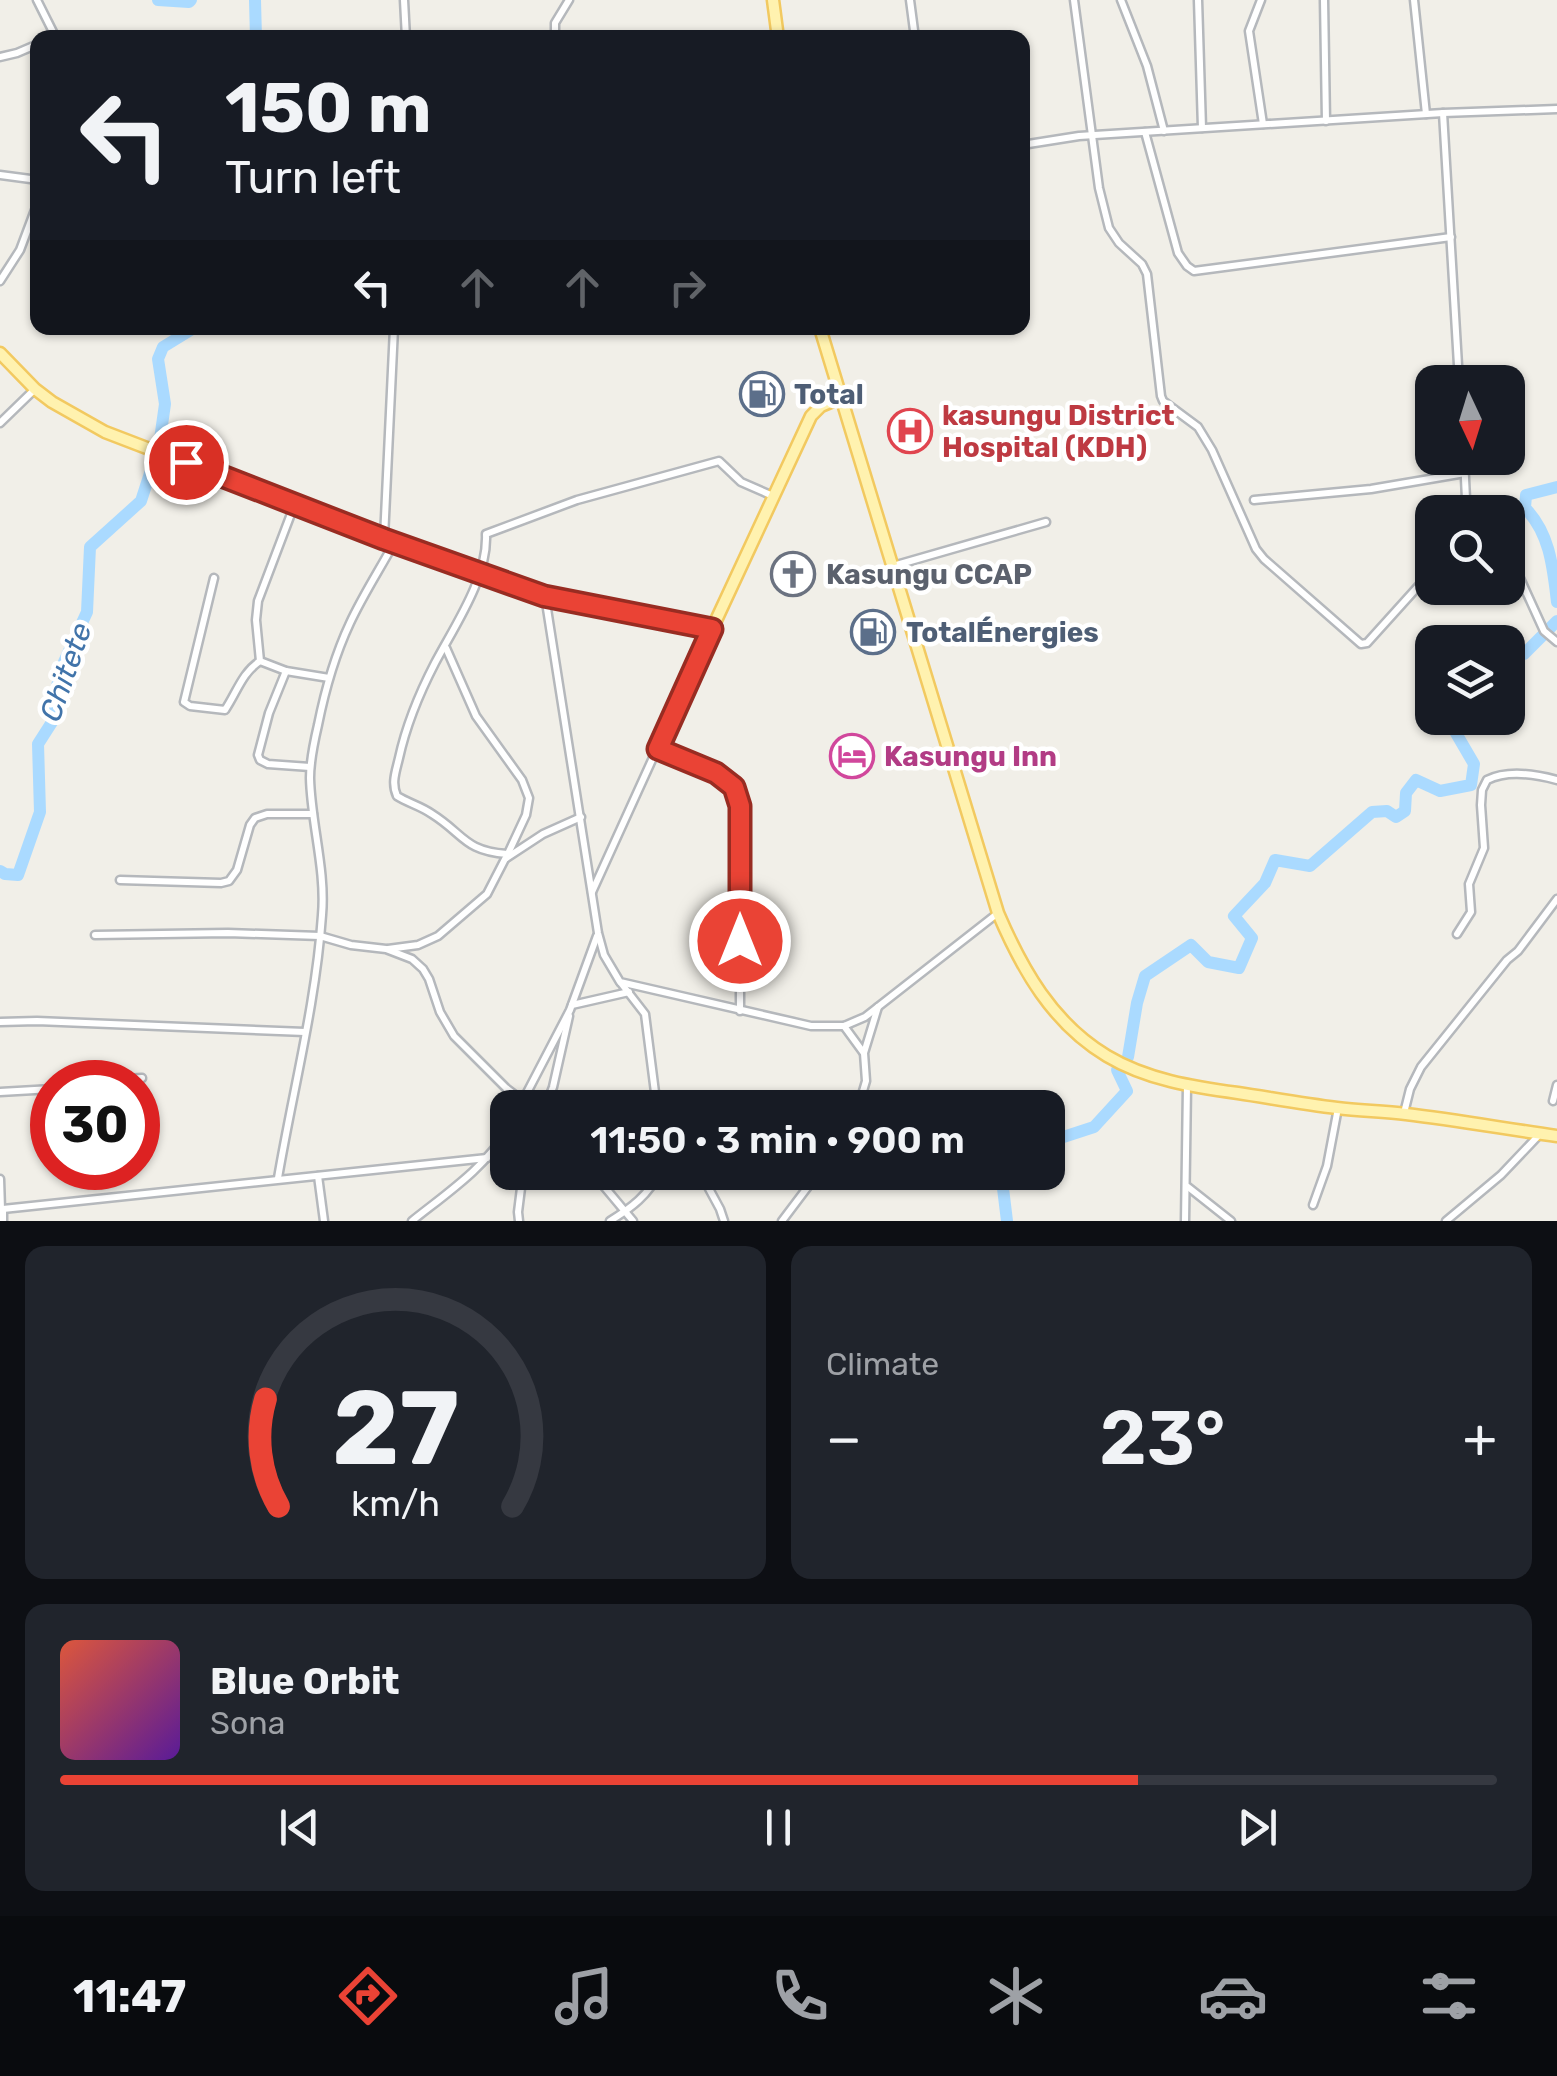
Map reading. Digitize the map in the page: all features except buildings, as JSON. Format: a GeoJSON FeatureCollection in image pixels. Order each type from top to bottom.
{"type":"FeatureCollection","features":[{"type":"Feature","properties":{"kind":"main road"},"geometry":{"type":"LineString","coordinates":[[773,0],[777,30]]}},
{"type":"Feature","properties":{"kind":"main road"},"geometry":{"type":"LineString","coordinates":[[822,335],[998,912],[1016,956],[1038,992],[1068,1026],[1118,1062],[1186,1086],[1557,1136]]}},
{"type":"Feature","properties":{"kind":"main road"},"geometry":{"type":"LineString","coordinates":[[0,353],[35,389],[71,415],[105,432],[544,596],[712,629],[811,416],[821,406],[840,398]]}},
{"type":"Feature","properties":{"kind":"street"},"geometry":{"type":"LineString","coordinates":[[36,0],[51,30]]}},
{"type":"Feature","properties":{"kind":"street"},"geometry":{"type":"LineString","coordinates":[[404,0],[405,30]]}},
{"type":"Feature","properties":{"kind":"street"},"geometry":{"type":"LineString","coordinates":[[555,30],[569,0]]}},
{"type":"Feature","properties":{"kind":"street"},"geometry":{"type":"LineString","coordinates":[[910,0],[914,30]]}},
{"type":"Feature","properties":{"kind":"street"},"geometry":{"type":"LineString","coordinates":[[1074,0],[1099,188],[1109,228],[1148,274],[1161,396],[1198,427],[1205,438],[1256,549],[1361,644],[1415,590]]}},
{"type":"Feature","properties":{"kind":"street"},"geometry":{"type":"LineString","coordinates":[[1120,0],[1147,66],[1164,131]]}},
{"type":"Feature","properties":{"kind":"street"},"geometry":{"type":"LineString","coordinates":[[1198,0],[1202,128]]}},
{"type":"Feature","properties":{"kind":"street"},"geometry":{"type":"LineString","coordinates":[[1261,0],[1249,31],[1263,124]]}},
{"type":"Feature","properties":{"kind":"street"},"geometry":{"type":"LineString","coordinates":[[1324,0],[1326,121]]}},
{"type":"Feature","properties":{"kind":"street"},"geometry":{"type":"LineString","coordinates":[[1414,0],[1426,114]]}},
{"type":"Feature","properties":{"kind":"street"},"geometry":{"type":"LineString","coordinates":[[0,56],[30,47]]}},
{"type":"Feature","properties":{"kind":"street"},"geometry":{"type":"LineString","coordinates":[[1030,144],[1093,135],[1557,109]]}},
{"type":"Feature","properties":{"kind":"street"},"geometry":{"type":"LineString","coordinates":[[1444,113],[1459,365]]}},
{"type":"Feature","properties":{"kind":"street"},"geometry":{"type":"LineString","coordinates":[[1145,132],[1178,252],[1194,271],[1451,237]]}},
{"type":"Feature","properties":{"kind":"street"},"geometry":{"type":"LineString","coordinates":[[0,176],[30,179]]}},
{"type":"Feature","properties":{"kind":"street"},"geometry":{"type":"LineString","coordinates":[[0,281],[20,250],[30,223]]}},
{"type":"Feature","properties":{"kind":"street"},"geometry":{"type":"LineString","coordinates":[[278,1178],[315,989],[324,890],[312,814],[310,767],[330,678],[389,541],[394,335]]}},
{"type":"Feature","properties":{"kind":"street"},"geometry":{"type":"LineString","coordinates":[[0,423],[35,389]]}},
{"type":"Feature","properties":{"kind":"street"},"geometry":{"type":"LineString","coordinates":[[581,818],[506,856],[476,848],[430,812],[397,796],[394,790],[401,749],[414,710],[462,615],[486,550],[486,534],[578,500],[719,461],[742,482],[774,497]]}},
{"type":"Feature","properties":{"kind":"street"},"geometry":{"type":"LineString","coordinates":[[1254,500],[1372,489],[1453,475]]}},
{"type":"Feature","properties":{"kind":"street"},"geometry":{"type":"LineString","coordinates":[[260,661],[258,601],[295,504]]}},
{"type":"Feature","properties":{"kind":"street"},"geometry":{"type":"LineString","coordinates":[[892,566],[1046,522]]}},
{"type":"Feature","properties":{"kind":"street"},"geometry":{"type":"LineString","coordinates":[[214,578],[184,702],[225,710],[243,676],[260,661]]}},
{"type":"Feature","properties":{"kind":"street"},"geometry":{"type":"LineString","coordinates":[[1525,589],[1544,631],[1557,642]]}},
{"type":"Feature","properties":{"kind":"street"},"geometry":{"type":"LineString","coordinates":[[544,596],[598,933],[604,954],[641,1007],[648,1025],[655,1090]]}},
{"type":"Feature","properties":{"kind":"street"},"geometry":{"type":"LineString","coordinates":[[592,892],[712,629]]}},
{"type":"Feature","properties":{"kind":"street"},"geometry":{"type":"LineString","coordinates":[[95,935],[320,936],[350,946],[386,949],[418,946],[438,936],[487,894],[526,815],[529,798],[522,780],[476,716],[446,647]]}},
{"type":"Feature","properties":{"kind":"street"},"geometry":{"type":"LineString","coordinates":[[260,661],[286,671],[330,678]]}},
{"type":"Feature","properties":{"kind":"street"},"geometry":{"type":"LineString","coordinates":[[286,671],[258,755],[268,764],[310,767]]}},
{"type":"Feature","properties":{"kind":"street"},"geometry":{"type":"LineString","coordinates":[[658,749],[716,773],[734,787],[740,806],[740,1011]]}},
{"type":"Feature","properties":{"kind":"street"},"geometry":{"type":"LineString","coordinates":[[1458,934],[1470,912],[1469,884],[1484,848],[1481,805],[1486,780],[1524,774],[1557,780]]}},
{"type":"Feature","properties":{"kind":"street"},"geometry":{"type":"LineString","coordinates":[[120,880],[229,881],[237,870],[255,818],[267,814],[312,814]]}},
{"type":"Feature","properties":{"kind":"street"},"geometry":{"type":"LineString","coordinates":[[1404,1114],[1421,1067],[1557,899]]}},
{"type":"Feature","properties":{"kind":"street"},"geometry":{"type":"LineString","coordinates":[[620,982],[811,1026],[844,1026],[865,1017],[998,912]]}},
{"type":"Feature","properties":{"kind":"street"},"geometry":{"type":"LineString","coordinates":[[551,1090],[571,1008],[598,933]]}},
{"type":"Feature","properties":{"kind":"street"},"geometry":{"type":"LineString","coordinates":[[386,949],[423,968],[454,1036],[507,1090]]}},
{"type":"Feature","properties":{"kind":"street"},"geometry":{"type":"LineString","coordinates":[[528,1090],[571,1008],[628,992]]}},
{"type":"Feature","properties":{"kind":"street"},"geometry":{"type":"LineString","coordinates":[[863,1090],[864,1053],[879,1006]]}},
{"type":"Feature","properties":{"kind":"street"},"geometry":{"type":"LineString","coordinates":[[0,1022],[304,1032]]}},
{"type":"Feature","properties":{"kind":"street"},"geometry":{"type":"LineString","coordinates":[[844,1026],[864,1053]]}},
{"type":"Feature","properties":{"kind":"street"},"geometry":{"type":"LineString","coordinates":[[1554,1100],[1557,1085]]}},
{"type":"Feature","properties":{"kind":"street"},"geometry":{"type":"LineString","coordinates":[[1185,1221],[1186,1086]]}},
{"type":"Feature","properties":{"kind":"street"},"geometry":{"type":"LineString","coordinates":[[0,1092],[30,1090]]}},
{"type":"Feature","properties":{"kind":"street"},"geometry":{"type":"LineString","coordinates":[[1313,1205],[1338,1108]]}},
{"type":"Feature","properties":{"kind":"street"},"geometry":{"type":"LineString","coordinates":[[1446,1221],[1501,1175],[1540,1134]]}},
{"type":"Feature","properties":{"kind":"street"},"geometry":{"type":"LineString","coordinates":[[412,1221],[490,1155]]}},
{"type":"Feature","properties":{"kind":"street"},"geometry":{"type":"LineString","coordinates":[[1,1209],[487,1158]]}},
{"type":"Feature","properties":{"kind":"street"},"geometry":{"type":"LineString","coordinates":[[318,1176],[324,1221]]}},
{"type":"Feature","properties":{"kind":"street"},"geometry":{"type":"LineString","coordinates":[[0,1178],[2,1221]]}},
{"type":"Feature","properties":{"kind":"street"},"geometry":{"type":"LineString","coordinates":[[1187,1186],[1232,1221]]}},
{"type":"Feature","properties":{"kind":"street"},"geometry":{"type":"LineString","coordinates":[[519,1221],[522,1190]]}},
{"type":"Feature","properties":{"kind":"street"},"geometry":{"type":"LineString","coordinates":[[606,1190],[633,1221]]}},
{"type":"Feature","properties":{"kind":"street"},"geometry":{"type":"LineString","coordinates":[[610,1221],[649,1190]]}},
{"type":"Feature","properties":{"kind":"street"},"geometry":{"type":"LineString","coordinates":[[710,1190],[724,1221]]}},
{"type":"Feature","properties":{"kind":"street"},"geometry":{"type":"LineString","coordinates":[[782,1221],[805,1190]]}},
{"type":"Feature","properties":{"kind":"waterway","name":"Chitete"},"geometry":{"type":"LineString","coordinates":[[158,0],[191,0]]}},
{"type":"Feature","properties":{"kind":"waterway","name":"Chitete"},"geometry":{"type":"LineString","coordinates":[[255,0],[256,30]]}},
{"type":"Feature","properties":{"kind":"waterway","name":"Chitete"},"geometry":{"type":"LineString","coordinates":[[160,439],[165,404],[158,359],[163,347],[183,335]]}},
{"type":"Feature","properties":{"kind":"waterway","name":"Chitete"},"geometry":{"type":"LineString","coordinates":[[0,871],[18,875],[40,812],[38,744],[54,719],[54,696],[64,662],[87,612],[90,547],[141,501],[152,467]]}},
{"type":"Feature","properties":{"kind":"waterway"},"geometry":{"type":"LineString","coordinates":[[1557,487],[1526,495],[1525,508],[1545,540],[1557,602]]}},
{"type":"Feature","properties":{"kind":"waterway"},"geometry":{"type":"LineString","coordinates":[[1525,653],[1557,621]]}},
{"type":"Feature","properties":{"kind":"waterway"},"geometry":{"type":"LineString","coordinates":[[1128,1057],[1145,976],[1191,945],[1208,962],[1239,968],[1252,938],[1234,916],[1265,883],[1275,860],[1310,866],[1372,812],[1387,811],[1396,817],[1405,811],[1406,793],[1416,780],[1440,791],[1471,785],[1474,764],[1457,735]]}},
{"type":"Feature","properties":{"kind":"waterway"},"geometry":{"type":"LineString","coordinates":[[1065,1136],[1094,1127],[1127,1091],[1117,1070]]}},
{"type":"Feature","properties":{"kind":"waterway"},"geometry":{"type":"LineString","coordinates":[[1003,1190],[1007,1221]]}},
{"type":"Feature","properties":{"kind":"place","name":"Total"},"geometry":{"type":"Point","coordinates":[762,394]}},
{"type":"Feature","properties":{"kind":"place","name":"kasungu District Hospital (KDH)"},"geometry":{"type":"Point","coordinates":[910,431]}},
{"type":"Feature","properties":{"kind":"place","name":"Kasungu CCAP"},"geometry":{"type":"Point","coordinates":[793,574]}},
{"type":"Feature","properties":{"kind":"place","name":"TotalÉnergies"},"geometry":{"type":"Point","coordinates":[873,632]}},
{"type":"Feature","properties":{"kind":"place","name":"Kasungu Inn"},"geometry":{"type":"Point","coordinates":[852,756]}},
{"type":"Feature","properties":{"kind":"route"},"geometry":{"type":"LineString","coordinates":[[186,462],[544,596],[712,629],[658,749],[716,773],[734,787],[740,806],[740,941]]}}]}
